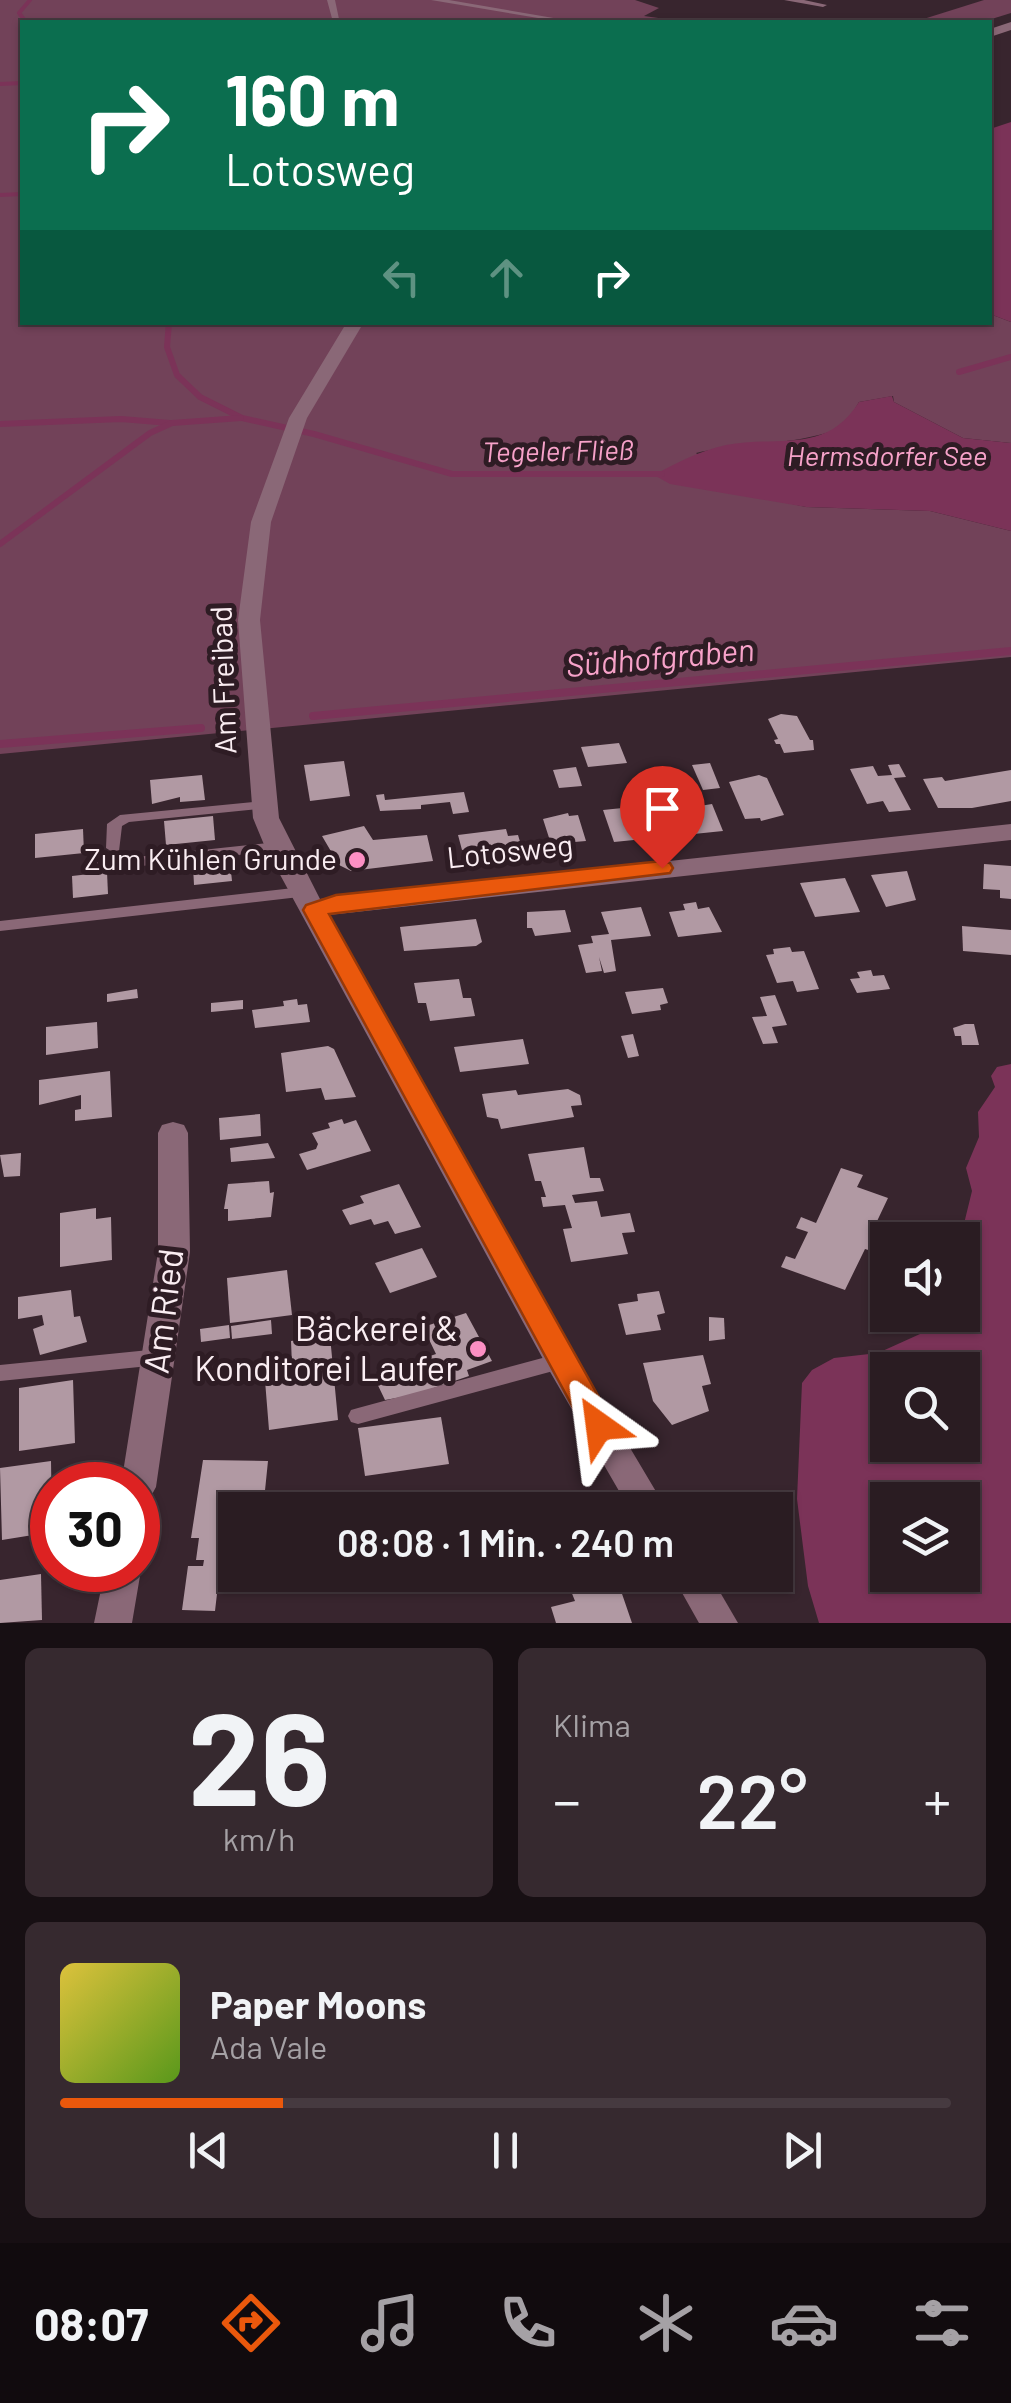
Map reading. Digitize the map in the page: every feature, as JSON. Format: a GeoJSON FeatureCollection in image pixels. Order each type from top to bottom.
{"type":"FeatureCollection","features":[{"type":"Feature","properties":{"kind":"street","name":"Am Freibad"},"geometry":{"type":"LineString","coordinates":[[354,325],[294,426],[261,522],[250,620],[265,812],[278,847],[561,1360],[638,1492]]}},
{"type":"Feature","properties":{"kind":"street","name":"Lotosweg"},"geometry":{"type":"LineString","coordinates":[[308,901],[336,903],[1011,832]]}},
{"type":"Feature","properties":{"kind":"street","name":"Am Ried"},"geometry":{"type":"LineString","coordinates":[[142,1462],[174,1252],[173,1133]]}},
{"type":"Feature","properties":{"kind":"street"},"geometry":{"type":"LineString","coordinates":[[114,1623],[119,1592]]}},
{"type":"Feature","properties":{"kind":"street"},"geometry":{"type":"LineString","coordinates":[[700,1592],[719,1623]]}},
{"type":"Feature","properties":{"kind":"lane"},"geometry":{"type":"LineString","coordinates":[[435,0],[560,20]]}},
{"type":"Feature","properties":{"kind":"lane"},"geometry":{"type":"LineString","coordinates":[[788,0],[824,6]]}},
{"type":"Feature","properties":{"kind":"lane"},"geometry":{"type":"LineString","coordinates":[[114,848],[115,824],[125,818],[265,812]]}},
{"type":"Feature","properties":{"kind":"lane"},"geometry":{"type":"LineString","coordinates":[[98,866],[278,847]]}},
{"type":"Feature","properties":{"kind":"lane"},"geometry":{"type":"LineString","coordinates":[[0,926],[308,901]]}},
{"type":"Feature","properties":{"kind":"lane"},"geometry":{"type":"LineString","coordinates":[[0,1373],[159,1357]]}},
{"type":"Feature","properties":{"kind":"lane"},"geometry":{"type":"LineString","coordinates":[[358,1416],[561,1360]]}},
{"type":"Feature","properties":{"kind":"shaded area"},"geometry":{"type":"Polygon","coordinates":[[[0,0],[635,0],[659,8],[644,16],[673,20],[20,20],[20,325],[992,325],[992,315],[1011,322],[1011,443],[963,438],[894,402],[893,396],[859,402],[846,423],[818,435],[696,453],[741,493],[806,507],[930,511],[1011,531],[1011,657],[0,754],[0,0]]]}},
{"type":"Feature","properties":{"kind":"shaded area"},"geometry":{"type":"Polygon","coordinates":[[[984,0],[1011,0],[1011,13],[988,20],[920,20],[984,0]]]}},
{"type":"Feature","properties":{"kind":"water"},"geometry":{"type":"Polygon","coordinates":[[[1011,122],[1011,322],[992,315],[992,128],[1011,122]]]}},
{"type":"Feature","properties":{"kind":"water","name":"Hermsdorfer See"},"geometry":{"type":"Polygon","coordinates":[[[892,396],[894,402],[963,438],[1011,443],[1011,531],[930,511],[806,507],[670,484],[654,475],[726,445],[816,436],[846,419],[859,402],[892,396]]]}},
{"type":"Feature","properties":{"kind":"water"},"geometry":{"type":"Polygon","coordinates":[[[1011,1064],[1011,1623],[819,1623],[808,1586],[797,1499],[802,1383],[812,1370],[834,1358],[870,1354],[870,1462],[980,1462],[980,1352],[880,1352],[924,1332],[980,1332],[980,1222],[964,1222],[972,1191],[966,1168],[979,1137],[978,1112],[995,1087],[991,1076],[997,1067],[1011,1064]]]}},
{"type":"Feature","properties":{"kind":"building"},"geometry":{"type":"Polygon","coordinates":[[[781,714],[797,716],[813,740],[814,750],[784,753],[774,740],[778,739],[768,719],[781,714]]]}},
{"type":"Feature","properties":{"kind":"building"},"geometry":{"type":"Polygon","coordinates":[[[619,743],[627,763],[588,767],[581,747],[619,743]]]}},
{"type":"Feature","properties":{"kind":"building"},"geometry":{"type":"Polygon","coordinates":[[[344,761],[350,796],[310,801],[304,765],[344,761]]]}},
{"type":"Feature","properties":{"kind":"building"},"geometry":{"type":"Polygon","coordinates":[[[710,763],[720,788],[703,790],[692,765],[710,763]]]}},
{"type":"Feature","properties":{"kind":"building"},"geometry":{"type":"Polygon","coordinates":[[[899,764],[906,777],[894,778],[911,810],[889,812],[883,801],[867,804],[850,769],[873,766],[878,776],[892,775],[888,765],[899,764]]]}},
{"type":"Feature","properties":{"kind":"building"},"geometry":{"type":"Polygon","coordinates":[[[576,767],[582,786],[559,788],[553,770],[576,767]]]}},
{"type":"Feature","properties":{"kind":"building"},"geometry":{"type":"Polygon","coordinates":[[[1011,770],[1011,801],[972,808],[938,808],[923,779],[942,777],[945,781],[1011,770]]]}},
{"type":"Feature","properties":{"kind":"building"},"geometry":{"type":"Polygon","coordinates":[[[659,774],[670,799],[652,800],[643,775],[659,774]]]}},
{"type":"Feature","properties":{"kind":"building"},"geometry":{"type":"Polygon","coordinates":[[[202,775],[205,800],[180,802],[180,797],[152,804],[150,780],[202,775]]]}},
{"type":"Feature","properties":{"kind":"building"},"geometry":{"type":"Polygon","coordinates":[[[759,775],[767,778],[784,815],[761,821],[745,819],[729,782],[759,775]]]}},
{"type":"Feature","properties":{"kind":"building"},"geometry":{"type":"Polygon","coordinates":[[[464,792],[469,812],[453,814],[450,802],[421,805],[421,809],[380,811],[376,795],[384,794],[385,800],[464,792]]]}},
{"type":"Feature","properties":{"kind":"building"},"geometry":{"type":"Polygon","coordinates":[[[712,804],[723,831],[684,835],[669,811],[712,804]]]}},
{"type":"Feature","properties":{"kind":"building"},"geometry":{"type":"Polygon","coordinates":[[[642,806],[654,838],[614,842],[603,810],[642,806]]]}},
{"type":"Feature","properties":{"kind":"building"},"geometry":{"type":"Polygon","coordinates":[[[568,813],[578,815],[586,841],[551,844],[543,819],[568,813]]]}},
{"type":"Feature","properties":{"kind":"building"},"geometry":{"type":"Polygon","coordinates":[[[213,816],[215,840],[166,845],[164,821],[213,816]]]}},
{"type":"Feature","properties":{"kind":"building"},"geometry":{"type":"Polygon","coordinates":[[[364,826],[373,840],[427,835],[433,861],[351,871],[339,865],[322,836],[364,826]]]}},
{"type":"Feature","properties":{"kind":"building"},"geometry":{"type":"Polygon","coordinates":[[[83,829],[84,853],[35,858],[35,834],[83,829]]]}},
{"type":"Feature","properties":{"kind":"building"},"geometry":{"type":"Polygon","coordinates":[[[506,829],[508,836],[518,835],[521,845],[511,846],[513,853],[481,856],[479,848],[462,850],[458,835],[506,829]]]}},
{"type":"Feature","properties":{"kind":"building"},"geometry":{"type":"Polygon","coordinates":[[[214,859],[215,863],[230,862],[232,881],[194,885],[193,866],[214,859]]]}},
{"type":"Feature","properties":{"kind":"building"},"geometry":{"type":"Polygon","coordinates":[[[984,864],[1011,866],[1011,899],[1000,898],[1000,890],[983,889],[984,864]]]}},
{"type":"Feature","properties":{"kind":"building"},"geometry":{"type":"Polygon","coordinates":[[[907,871],[916,900],[886,907],[871,875],[907,871]]]}},
{"type":"Feature","properties":{"kind":"building"},"geometry":{"type":"Polygon","coordinates":[[[107,872],[108,894],[73,898],[72,876],[107,872]]]}},
{"type":"Feature","properties":{"kind":"building"},"geometry":{"type":"Polygon","coordinates":[[[845,878],[860,912],[815,917],[800,883],[845,878]]]}},
{"type":"Feature","properties":{"kind":"building"},"geometry":{"type":"Polygon","coordinates":[[[696,902],[698,909],[709,907],[722,932],[678,937],[669,912],[685,910],[683,904],[696,902]]]}},
{"type":"Feature","properties":{"kind":"building"},"geometry":{"type":"Polygon","coordinates":[[[641,907],[651,936],[611,940],[616,971],[604,973],[599,957],[602,971],[586,973],[578,945],[593,943],[591,936],[609,934],[601,912],[641,907]]]}},
{"type":"Feature","properties":{"kind":"building"},"geometry":{"type":"Polygon","coordinates":[[[565,910],[571,932],[535,936],[532,928],[527,928],[527,912],[565,910]]]}},
{"type":"Feature","properties":{"kind":"building"},"geometry":{"type":"Polygon","coordinates":[[[476,919],[482,942],[476,946],[404,951],[400,927],[476,919]]]}},
{"type":"Feature","properties":{"kind":"building"},"geometry":{"type":"Polygon","coordinates":[[[962,926],[1011,930],[1011,955],[963,951],[962,926]]]}},
{"type":"Feature","properties":{"kind":"building"},"geometry":{"type":"Polygon","coordinates":[[[790,947],[792,952],[804,951],[819,989],[797,992],[793,981],[777,983],[766,955],[774,954],[773,949],[790,947]]]}},
{"type":"Feature","properties":{"kind":"building"},"geometry":{"type":"Polygon","coordinates":[[[871,970],[873,976],[884,975],[890,989],[857,993],[850,979],[860,978],[857,972],[871,970]]]}},
{"type":"Feature","properties":{"kind":"building"},"geometry":{"type":"Polygon","coordinates":[[[459,979],[463,998],[471,998],[475,1016],[430,1021],[426,1003],[418,1003],[414,983],[459,979]]]}},
{"type":"Feature","properties":{"kind":"building"},"geometry":{"type":"Polygon","coordinates":[[[663,988],[668,1003],[660,1005],[661,1010],[632,1014],[625,992],[663,988]]]}},
{"type":"Feature","properties":{"kind":"building"},"geometry":{"type":"Polygon","coordinates":[[[137,989],[138,998],[107,1002],[107,994],[137,989]]]}},
{"type":"Feature","properties":{"kind":"building"},"geometry":{"type":"Polygon","coordinates":[[[775,995],[787,1025],[772,1027],[778,1043],[763,1044],[752,1017],[767,1016],[760,997],[775,995]]]}},
{"type":"Feature","properties":{"kind":"building"},"geometry":{"type":"Polygon","coordinates":[[[297,999],[298,1005],[307,1004],[310,1022],[255,1028],[252,1010],[284,1006],[283,1001],[297,999]]]}},
{"type":"Feature","properties":{"kind":"building"},"geometry":{"type":"Polygon","coordinates":[[[243,1000],[243,1009],[211,1012],[211,1003],[243,1000]]]}},
{"type":"Feature","properties":{"kind":"building"},"geometry":{"type":"Polygon","coordinates":[[[97,1022],[98,1048],[46,1055],[46,1027],[97,1022]]]}},
{"type":"Feature","properties":{"kind":"building"},"geometry":{"type":"Polygon","coordinates":[[[974,1024],[979,1045],[962,1045],[961,1036],[955,1036],[953,1028],[974,1024]]]}},
{"type":"Feature","properties":{"kind":"building"},"geometry":{"type":"Polygon","coordinates":[[[633,1034],[639,1056],[628,1058],[621,1036],[633,1034]]]}},
{"type":"Feature","properties":{"kind":"building"},"geometry":{"type":"Polygon","coordinates":[[[523,1039],[529,1064],[460,1072],[454,1047],[523,1039]]]}},
{"type":"Feature","properties":{"kind":"building"},"geometry":{"type":"Polygon","coordinates":[[[328,1046],[334,1049],[356,1097],[325,1100],[321,1088],[286,1092],[281,1053],[328,1046]]]}},
{"type":"Feature","properties":{"kind":"building"},"geometry":{"type":"Polygon","coordinates":[[[110,1071],[112,1117],[75,1121],[75,1110],[81,1109],[81,1095],[39,1105],[39,1080],[110,1071]]]}},
{"type":"Feature","properties":{"kind":"building"},"geometry":{"type":"Polygon","coordinates":[[[568,1089],[580,1095],[582,1105],[571,1106],[574,1117],[501,1129],[498,1119],[487,1117],[482,1094],[516,1090],[518,1095],[568,1089]]]}},
{"type":"Feature","properties":{"kind":"building"},"geometry":{"type":"Polygon","coordinates":[[[260,1114],[261,1136],[220,1140],[219,1118],[260,1114]]]}},
{"type":"Feature","properties":{"kind":"building"},"geometry":{"type":"Polygon","coordinates":[[[342,1119],[344,1124],[356,1120],[371,1151],[307,1170],[299,1154],[316,1149],[318,1144],[312,1133],[330,1128],[328,1123],[342,1119]]]}},
{"type":"Feature","properties":{"kind":"building"},"geometry":{"type":"Polygon","coordinates":[[[268,1143],[275,1158],[231,1162],[230,1148],[268,1143]]]}},
{"type":"Feature","properties":{"kind":"building"},"geometry":{"type":"Polygon","coordinates":[[[584,1147],[590,1178],[600,1178],[604,1191],[572,1195],[575,1203],[597,1201],[601,1217],[630,1213],[635,1232],[622,1233],[628,1254],[571,1262],[563,1229],[572,1228],[565,1205],[543,1207],[541,1197],[546,1197],[541,1181],[535,1181],[528,1154],[584,1147]]]}},
{"type":"Feature","properties":{"kind":"building"},"geometry":{"type":"Polygon","coordinates":[[[21,1153],[20,1176],[4,1177],[0,1155],[21,1153]]]}},
{"type":"Feature","properties":{"kind":"building"},"geometry":{"type":"Polygon","coordinates":[[[841,1168],[863,1175],[857,1187],[888,1198],[877,1222],[870,1222],[870,1250],[865,1249],[845,1290],[781,1267],[786,1256],[795,1259],[808,1232],[796,1228],[801,1217],[816,1223],[841,1168]]]}},
{"type":"Feature","properties":{"kind":"building"},"geometry":{"type":"Polygon","coordinates":[[[269,1181],[270,1193],[274,1192],[271,1217],[228,1221],[228,1209],[224,1209],[228,1184],[269,1181]]]}},
{"type":"Feature","properties":{"kind":"building"},"geometry":{"type":"Polygon","coordinates":[[[399,1184],[421,1227],[395,1234],[388,1221],[374,1225],[371,1219],[350,1225],[342,1210],[364,1203],[360,1196],[399,1184]]]}},
{"type":"Feature","properties":{"kind":"building"},"geometry":{"type":"Polygon","coordinates":[[[96,1208],[96,1219],[111,1217],[112,1260],[60,1267],[60,1213],[96,1208]]]}},
{"type":"Feature","properties":{"kind":"building"},"geometry":{"type":"Polygon","coordinates":[[[422,1248],[437,1277],[390,1293],[375,1263],[422,1248]]]}},
{"type":"Feature","properties":{"kind":"building"},"geometry":{"type":"Polygon","coordinates":[[[287,1270],[292,1315],[230,1323],[227,1278],[287,1270]]]}},
{"type":"Feature","properties":{"kind":"building"},"geometry":{"type":"Polygon","coordinates":[[[71,1290],[74,1317],[80,1316],[87,1342],[40,1355],[33,1329],[44,1325],[42,1315],[18,1319],[18,1297],[71,1290]]]}},
{"type":"Feature","properties":{"kind":"building"},"geometry":{"type":"Polygon","coordinates":[[[659,1291],[665,1313],[657,1315],[661,1330],[626,1335],[618,1304],[638,1301],[637,1294],[659,1291]]]}},
{"type":"Feature","properties":{"kind":"building"},"geometry":{"type":"Polygon","coordinates":[[[466,1313],[492,1361],[467,1370],[469,1376],[385,1400],[373,1375],[436,1354],[423,1327],[466,1313]]]}},
{"type":"Feature","properties":{"kind":"building"},"geometry":{"type":"Polygon","coordinates":[[[709,1317],[724,1318],[725,1339],[709,1341],[709,1317]]]}},
{"type":"Feature","properties":{"kind":"building"},"geometry":{"type":"Polygon","coordinates":[[[271,1320],[272,1334],[232,1339],[231,1326],[271,1320]]]}},
{"type":"Feature","properties":{"kind":"building"},"geometry":{"type":"Polygon","coordinates":[[[229,1325],[230,1338],[201,1342],[200,1329],[229,1325]]]}},
{"type":"Feature","properties":{"kind":"building"},"geometry":{"type":"Polygon","coordinates":[[[330,1336],[338,1420],[269,1430],[264,1368],[292,1365],[291,1341],[330,1336]]]}},
{"type":"Feature","properties":{"kind":"building"},"geometry":{"type":"Polygon","coordinates":[[[703,1355],[711,1384],[702,1386],[709,1411],[672,1425],[653,1401],[643,1363],[703,1355]]]}},
{"type":"Feature","properties":{"kind":"building"},"geometry":{"type":"Polygon","coordinates":[[[73,1380],[75,1443],[19,1451],[19,1388],[73,1380]]]}},
{"type":"Feature","properties":{"kind":"building"},"geometry":{"type":"Polygon","coordinates":[[[441,1417],[449,1464],[365,1476],[358,1428],[441,1417]]]}},
{"type":"Feature","properties":{"kind":"building"},"geometry":{"type":"Polygon","coordinates":[[[203,1460],[268,1461],[265,1492],[218,1492],[215,1611],[182,1610],[188,1566],[203,1566],[204,1560],[196,1560],[199,1538],[191,1538],[203,1460]]]}},
{"type":"Feature","properties":{"kind":"building"},"geometry":{"type":"Polygon","coordinates":[[[30,1464],[30,1535],[2,1540],[0,1468],[30,1464]]]}},
{"type":"Feature","properties":{"kind":"building"},"geometry":{"type":"Polygon","coordinates":[[[30,1576],[30,1592],[41,1592],[42,1620],[0,1623],[0,1580],[30,1576]]]}},
{"type":"Feature","properties":{"kind":"building"},"geometry":{"type":"Polygon","coordinates":[[[571,1592],[621,1592],[632,1623],[556,1623],[551,1607],[575,1601],[571,1592]]]}},
{"type":"Feature","properties":{"kind":"waterway","name":"Tegeler Fließ"},"geometry":{"type":"LineString","coordinates":[[24,20],[19,13],[30,0]]}},
{"type":"Feature","properties":{"kind":"waterway"},"geometry":{"type":"LineString","coordinates":[[0,84],[20,83]]}},
{"type":"Feature","properties":{"kind":"waterway"},"geometry":{"type":"LineString","coordinates":[[0,195],[20,194]]}},
{"type":"Feature","properties":{"kind":"waterway","name":"Tegeler Fließ"},"geometry":{"type":"LineString","coordinates":[[169,325],[167,347],[177,375],[200,397],[242,418],[314,434],[452,474],[662,474]]}},
{"type":"Feature","properties":{"kind":"waterway"},"geometry":{"type":"LineString","coordinates":[[959,372],[1011,357]]}},
{"type":"Feature","properties":{"kind":"waterway"},"geometry":{"type":"LineString","coordinates":[[0,544],[150,433],[172,423],[241,418]]}},
{"type":"Feature","properties":{"kind":"waterway"},"geometry":{"type":"LineString","coordinates":[[0,424],[121,419],[170,423]]}},
{"type":"Feature","properties":{"kind":"waterway","name":"Südhofgraben"},"geometry":{"type":"LineString","coordinates":[[313,716],[1011,651]]}},
{"type":"Feature","properties":{"kind":"waterway","name":"Südhofgraben"},"geometry":{"type":"LineString","coordinates":[[0,744],[201,728]]}},
{"type":"Feature","properties":{"kind":"place","name":"Zum Kühlen Grunde"},"geometry":{"type":"Point","coordinates":[357,860]}},
{"type":"Feature","properties":{"kind":"place","name":"Bäckerei & Konditorei Laufer"},"geometry":{"type":"Point","coordinates":[478,1349]}},
{"type":"Feature","properties":{"kind":"route"},"geometry":{"type":"LineString","coordinates":[[599,1426],[315,910],[336,903],[662,868]]}}]}
